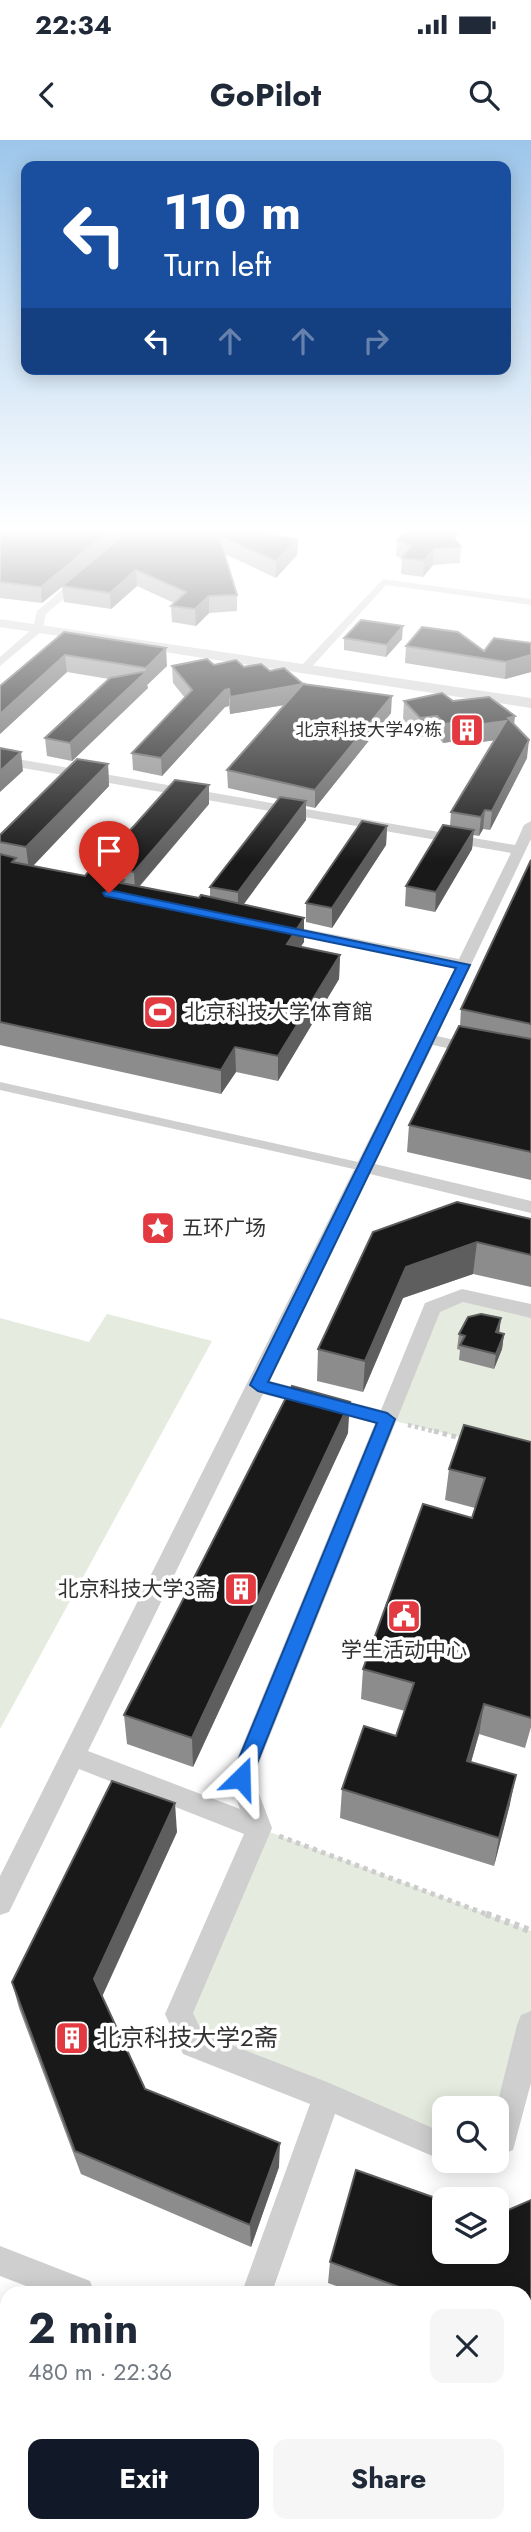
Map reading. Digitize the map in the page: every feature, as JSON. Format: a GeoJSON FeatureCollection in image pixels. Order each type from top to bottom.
{"type":"FeatureCollection","features":[{"type":"Feature","properties":{"kind":"street"},"geometry":{"type":"LineString","coordinates":[[0,663],[26,640]]}},
{"type":"Feature","properties":{"kind":"street"},"geometry":{"type":"LineString","coordinates":[[109,640],[531,703]]}},
{"type":"Feature","properties":{"kind":"street"},"geometry":{"type":"LineString","coordinates":[[304,669],[331,640]]}},
{"type":"Feature","properties":{"kind":"street"},"geometry":{"type":"LineString","coordinates":[[0,760],[522,856]]}},
{"type":"Feature","properties":{"kind":"street"},"geometry":{"type":"LineString","coordinates":[[0,1903],[367,1168],[426,1039],[522,856],[531,825]]}},
{"type":"Feature","properties":{"kind":"street"},"geometry":{"type":"LineString","coordinates":[[259,924],[464,965]]}},
{"type":"Feature","properties":{"kind":"street"},"geometry":{"type":"LineString","coordinates":[[426,1039],[497,1053]]}},
{"type":"Feature","properties":{"kind":"street"},"geometry":{"type":"LineString","coordinates":[[0,1086],[531,1207]]}},
{"type":"Feature","properties":{"kind":"street"},"geometry":{"type":"LineString","coordinates":[[432,2142],[327,2096],[193,2044],[179,2014],[259,1828],[241,1778],[432,1308],[462,1295],[531,1311]]}},
{"type":"Feature","properties":{"kind":"street"},"geometry":{"type":"LineString","coordinates":[[258,1385],[387,1419]]}},
{"type":"Feature","properties":{"kind":"street"},"geometry":{"type":"LineString","coordinates":[[73,1756],[259,1828]]}},
{"type":"Feature","properties":{"kind":"street"},"geometry":{"type":"LineString","coordinates":[[509,2115],[531,2025]]}},
{"type":"Feature","properties":{"kind":"street"},"geometry":{"type":"LineString","coordinates":[[259,2286],[327,2096]]}},
{"type":"Feature","properties":{"kind":"street"},"geometry":{"type":"LineString","coordinates":[[0,2261],[64,2286]]}},
{"type":"Feature","properties":{"kind":"path"},"geometry":{"type":"LineString","coordinates":[[387,1419],[465,1439]]}},
{"type":"Feature","properties":{"kind":"path"},"geometry":{"type":"LineString","coordinates":[[259,1828],[531,1931]]}},
{"type":"Feature","properties":{"kind":"shaded area"},"geometry":{"type":"Polygon","coordinates":[[[462,1295],[531,1312],[531,1455],[387,1419],[432,1308],[462,1295]]]}},
{"type":"Feature","properties":{"kind":"shaded area"},"geometry":{"type":"Polygon","coordinates":[[[107,1314],[212,1341],[0,1729],[0,1318],[89,1342],[107,1314]]]}},
{"type":"Feature","properties":{"kind":"shaded area"},"geometry":{"type":"Polygon","coordinates":[[[259,1828],[531,1931],[531,2025],[502,2096],[432,2096],[432,2143],[193,2044],[179,2014],[259,1828]]]}},
{"type":"Feature","properties":{"kind":"building"},"geometry":{"type":"Polygon","coordinates":[[[55,640],[113,640],[166,648],[146,668],[65,655],[0,714],[0,686],[55,640]]]}},
{"type":"Feature","properties":{"kind":"building"},"geometry":{"type":"Polygon","coordinates":[[[354,640],[392,640],[387,645],[354,640]]]}},
{"type":"Feature","properties":{"kind":"building"},"geometry":{"type":"Polygon","coordinates":[[[411,640],[468,640],[484,651],[493,640],[506,640],[531,643],[531,655],[506,662],[406,646],[411,640]]]}},
{"type":"Feature","properties":{"kind":"building"},"geometry":{"type":"Polygon","coordinates":[[[207,659],[214,665],[236,660],[244,667],[261,664],[270,671],[284,668],[303,684],[230,697],[229,689],[225,690],[161,758],[132,753],[192,690],[172,666],[207,659]]]}},
{"type":"Feature","properties":{"kind":"building"},"geometry":{"type":"Polygon","coordinates":[[[147,671],[70,743],[45,738],[110,678],[147,671]]]}},
{"type":"Feature","properties":{"kind":"building"},"geometry":{"type":"Polygon","coordinates":[[[303,684],[392,696],[315,790],[227,770],[303,684]]]}},
{"type":"Feature","properties":{"kind":"building"},"geometry":{"type":"Polygon","coordinates":[[[442,693],[453,701],[489,697],[515,716],[508,718],[529,740],[492,811],[485,810],[481,817],[451,812],[506,721],[469,726],[465,721],[445,724],[437,716],[420,718],[404,701],[442,693]]]}},
{"type":"Feature","properties":{"kind":"building"},"geometry":{"type":"Polygon","coordinates":[[[0,748],[21,752],[0,771],[0,748]]]}},
{"type":"Feature","properties":{"kind":"building"},"geometry":{"type":"Polygon","coordinates":[[[77,759],[108,764],[26,847],[0,842],[0,835],[77,759]]]}},
{"type":"Feature","properties":{"kind":"building"},"geometry":{"type":"Polygon","coordinates":[[[175,780],[209,785],[134,872],[99,865],[175,780]]]}},
{"type":"Feature","properties":{"kind":"building"},"geometry":{"type":"Polygon","coordinates":[[[280,797],[306,801],[238,892],[210,887],[280,797]]]}},
{"type":"Feature","properties":{"kind":"building"},"geometry":{"type":"Polygon","coordinates":[[[362,821],[387,826],[332,908],[306,903],[362,821]]]}},
{"type":"Feature","properties":{"kind":"building"},"geometry":{"type":"Polygon","coordinates":[[[443,825],[474,830],[436,892],[406,886],[443,825]]]}},
{"type":"Feature","properties":{"kind":"building","name":"北京科技大学体育館"},"geometry":{"type":"Polygon","coordinates":[[[0,854],[16,858],[12,862],[85,876],[88,872],[124,880],[121,883],[199,898],[201,895],[304,918],[287,944],[340,955],[278,1056],[235,1047],[221,1070],[0,1022],[0,854]]]}},
{"type":"Feature","properties":{"kind":"building"},"geometry":{"type":"Polygon","coordinates":[[[531,860],[531,1024],[461,1009],[531,860]]]}},
{"type":"Feature","properties":{"kind":"building"},"geometry":{"type":"Polygon","coordinates":[[[459,1026],[531,1039],[531,1152],[409,1125],[459,1026]]]}},
{"type":"Feature","properties":{"kind":"building"},"geometry":{"type":"Polygon","coordinates":[[[457,1202],[531,1219],[531,1255],[477,1242],[406,1267],[365,1361],[318,1349],[373,1232],[457,1202]]]}},
{"type":"Feature","properties":{"kind":"building"},"geometry":{"type":"Polygon","coordinates":[[[481,1314],[501,1318],[496,1332],[504,1334],[496,1354],[460,1345],[465,1336],[459,1334],[468,1317],[481,1314]]]}},
{"type":"Feature","properties":{"kind":"building","name":"北京科技大学3斋"},"geometry":{"type":"Polygon","coordinates":[[[292,1386],[350,1402],[192,1738],[124,1715],[292,1386]]]}},
{"type":"Feature","properties":{"kind":"building"},"geometry":{"type":"Polygon","coordinates":[[[464,1425],[531,1442],[531,1718],[484,1704],[467,1761],[516,1775],[499,1838],[342,1789],[364,1726],[396,1736],[414,1683],[363,1669],[423,1504],[472,1518],[485,1478],[449,1469],[464,1425]]]}},
{"type":"Feature","properties":{"kind":"building","name":"北京科技大学2斋"},"geometry":{"type":"Polygon","coordinates":[[[112,1781],[175,1803],[94,1979],[145,2089],[280,2143],[250,2225],[75,2151],[12,1982],[112,1781]]]}},
{"type":"Feature","properties":{"kind":"building"},"geometry":{"type":"Polygon","coordinates":[[[356,2170],[432,2197],[432,2264],[509,2264],[509,2210],[531,2200],[531,2286],[396,2286],[330,2262],[356,2170]]]}},
{"type":"Feature","properties":{"kind":"place","name":"北京科技大学49栋"},"geometry":{"type":"Point","coordinates":[467,730]}},
{"type":"Feature","properties":{"kind":"place","name":"北京科技大学体育館"},"geometry":{"type":"Point","coordinates":[160,1012]}},
{"type":"Feature","properties":{"kind":"place","name":"五环广场"},"geometry":{"type":"Point","coordinates":[158,1228]}},
{"type":"Feature","properties":{"kind":"place","name":"北京科技大学3斋"},"geometry":{"type":"Point","coordinates":[241,1589]}},
{"type":"Feature","properties":{"kind":"place","name":"学生活动中心"},"geometry":{"type":"Point","coordinates":[404,1616]}},
{"type":"Feature","properties":{"kind":"place","name":"北京科技大学2斋"},"geometry":{"type":"Point","coordinates":[72,2038]}},
{"type":"Feature","properties":{"kind":"route"},"geometry":{"type":"LineString","coordinates":[[109,893],[464,965],[426,1039],[367,1168],[258,1385],[387,1419],[241,1778]]}}]}
